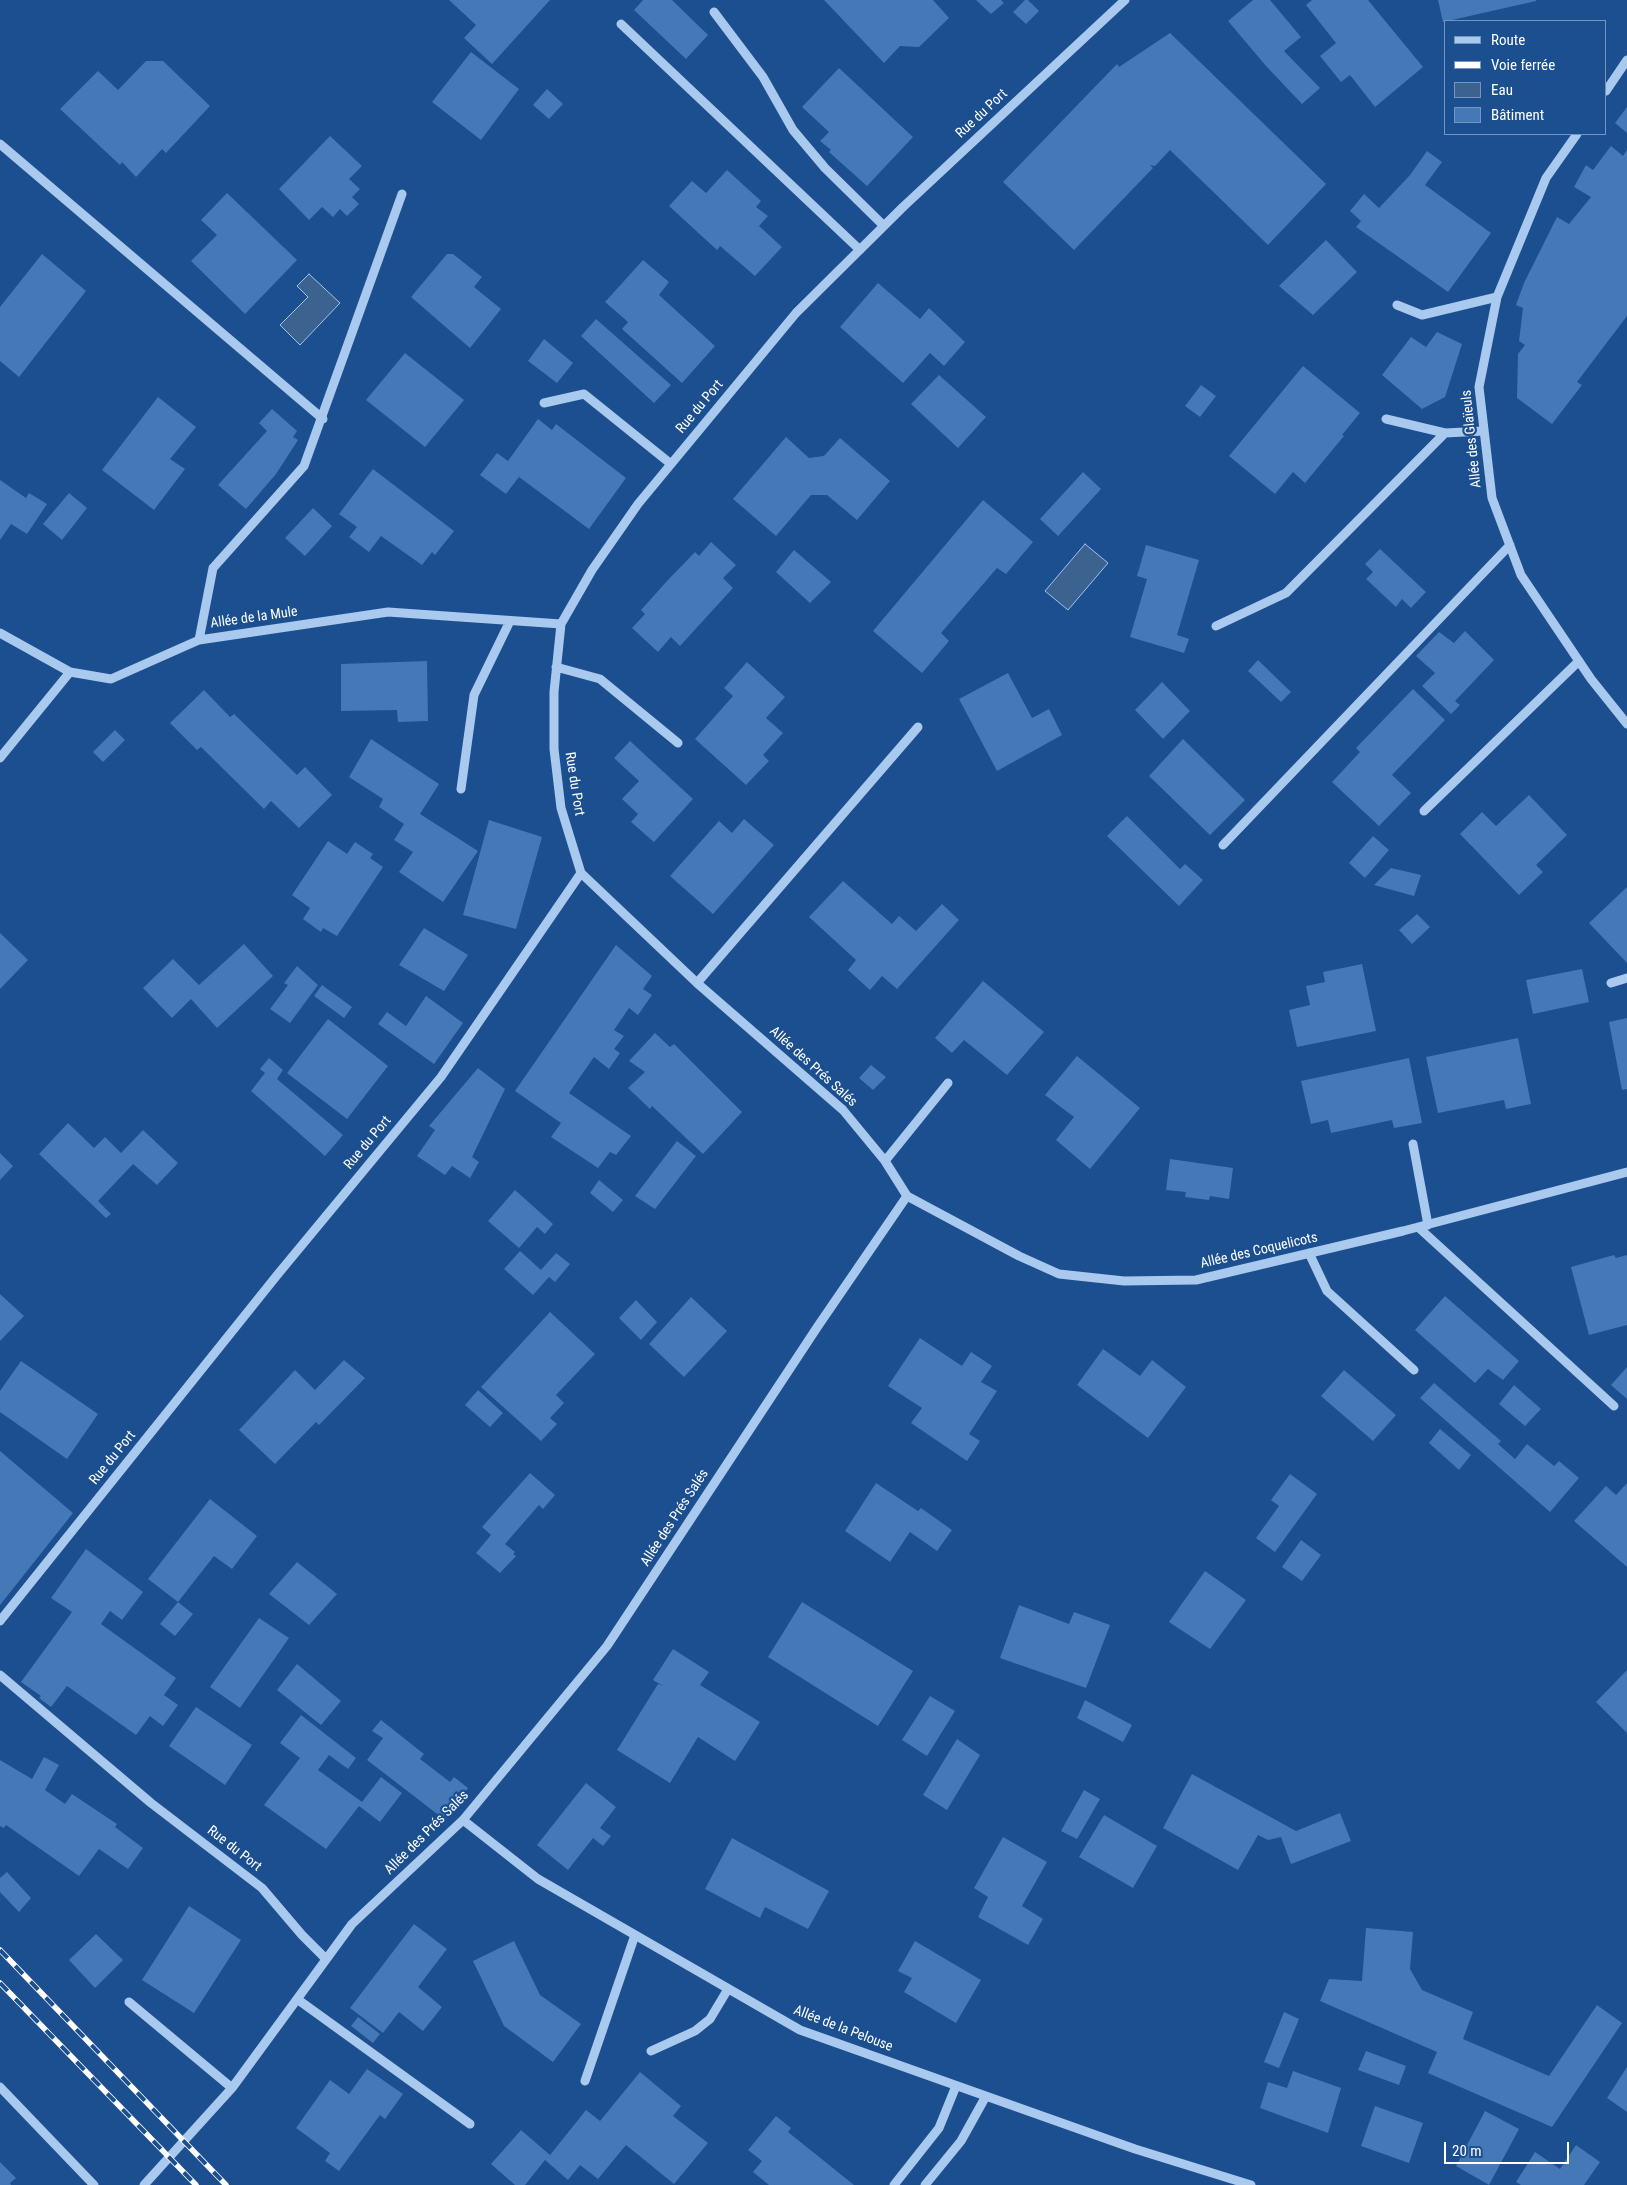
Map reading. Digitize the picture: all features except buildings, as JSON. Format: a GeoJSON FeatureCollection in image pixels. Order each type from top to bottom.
{"type":"FeatureCollection","features":[{"type":"Feature","properties":{"kind":"street","name":"Rue du Port"},"geometry":{"type":"LineString","coordinates":[[0,1621],[278,1274],[441,1077],[581,873],[560,798],[554,749],[554,692],[561,624],[592,570],[638,504],[796,313],[884,226],[1125,0]]}},
{"type":"Feature","properties":{"kind":"street"},"geometry":{"type":"LineString","coordinates":[[714,12],[763,77],[793,130],[825,168],[884,226]]}},
{"type":"Feature","properties":{"kind":"street"},"geometry":{"type":"LineString","coordinates":[[621,24],[860,250]]}},
{"type":"Feature","properties":{"kind":"street"},"geometry":{"type":"LineString","coordinates":[[1607,90],[1627,60]]}},
{"type":"Feature","properties":{"kind":"street","name":"Allée des Glaïeuls"},"geometry":{"type":"LineString","coordinates":[[1576,135],[1546,178],[1497,296],[1479,387],[1492,498],[1521,574],[1579,662],[1627,724]]}},
{"type":"Feature","properties":{"kind":"street"},"geometry":{"type":"LineString","coordinates":[[0,144],[323,419]]}},
{"type":"Feature","properties":{"kind":"street"},"geometry":{"type":"LineString","coordinates":[[199,640],[213,568],[304,466],[323,419],[402,194]]}},
{"type":"Feature","properties":{"kind":"street"},"geometry":{"type":"LineString","coordinates":[[1397,305],[1422,315],[1497,296]]}},
{"type":"Feature","properties":{"kind":"street"},"geometry":{"type":"LineString","coordinates":[[544,403],[584,394],[671,464]]}},
{"type":"Feature","properties":{"kind":"street"},"geometry":{"type":"LineString","coordinates":[[1386,420],[1445,433],[1484,431]]}},
{"type":"Feature","properties":{"kind":"street"},"geometry":{"type":"LineString","coordinates":[[1216,626],[1286,593],[1445,433]]}},
{"type":"Feature","properties":{"kind":"street"},"geometry":{"type":"LineString","coordinates":[[1223,845],[1510,545]]}},
{"type":"Feature","properties":{"kind":"street","name":"Allée de la Mule"},"geometry":{"type":"LineString","coordinates":[[0,633],[70,672],[111,679],[199,640],[388,612],[561,624]]}},
{"type":"Feature","properties":{"kind":"street"},"geometry":{"type":"LineString","coordinates":[[461,789],[474,695],[510,621]]}},
{"type":"Feature","properties":{"kind":"street"},"geometry":{"type":"LineString","coordinates":[[1424,811],[1579,662]]}},
{"type":"Feature","properties":{"kind":"street"},"geometry":{"type":"LineString","coordinates":[[556,667],[600,679],[678,743]]}},
{"type":"Feature","properties":{"kind":"street"},"geometry":{"type":"LineString","coordinates":[[0,758],[70,672]]}},
{"type":"Feature","properties":{"kind":"street"},"geometry":{"type":"LineString","coordinates":[[697,983],[918,727]]}},
{"type":"Feature","properties":{"kind":"street","name":"Allée des Prés Salés"},"geometry":{"type":"LineString","coordinates":[[144,2185],[232,2088],[352,1924],[464,1820],[607,1646],[818,1326],[907,1196],[885,1161],[843,1110],[697,983],[581,873]]}},
{"type":"Feature","properties":{"kind":"street"},"geometry":{"type":"LineString","coordinates":[[1610,983],[1627,978]]}},
{"type":"Feature","properties":{"kind":"street"},"geometry":{"type":"LineString","coordinates":[[885,1161],[948,1083]]}},
{"type":"Feature","properties":{"kind":"street"},"geometry":{"type":"LineString","coordinates":[[1413,1144],[1428,1224]]}},
{"type":"Feature","properties":{"kind":"street","name":"Allée des Coquelicots"},"geometry":{"type":"LineString","coordinates":[[907,1196],[1019,1256],[1059,1274],[1124,1282],[1196,1280],[1418,1228],[1627,1172]]}},
{"type":"Feature","properties":{"kind":"street"},"geometry":{"type":"LineString","coordinates":[[1418,1228],[1614,1406]]}},
{"type":"Feature","properties":{"kind":"street"},"geometry":{"type":"LineString","coordinates":[[1309,1253],[1328,1291],[1414,1370]]}},
{"type":"Feature","properties":{"kind":"street","name":"Rue du Port"},"geometry":{"type":"LineString","coordinates":[[0,1675],[151,1803],[262,1888],[326,1959]]}},
{"type":"Feature","properties":{"kind":"street","name":"Allée de la Pelouse"},"geometry":{"type":"LineString","coordinates":[[464,1820],[538,1879],[800,2030],[1135,2149],[1251,2185]]}},
{"type":"Feature","properties":{"kind":"street"},"geometry":{"type":"LineString","coordinates":[[585,2081],[635,1935]]}},
{"type":"Feature","properties":{"kind":"street"},"geometry":{"type":"LineString","coordinates":[[650,2050],[695,2031],[710,2019],[728,1989]]}},
{"type":"Feature","properties":{"kind":"street"},"geometry":{"type":"LineString","coordinates":[[296,1999],[470,2124]]}},
{"type":"Feature","properties":{"kind":"street"},"geometry":{"type":"LineString","coordinates":[[129,2002],[232,2088]]}},
{"type":"Feature","properties":{"kind":"street"},"geometry":{"type":"LineString","coordinates":[[894,2185],[939,2128],[956,2086]]}},
{"type":"Feature","properties":{"kind":"street"},"geometry":{"type":"LineString","coordinates":[[0,2087],[94,2185]]}},
{"type":"Feature","properties":{"kind":"street"},"geometry":{"type":"LineString","coordinates":[[925,2185],[961,2141],[986,2096]]}},
{"type":"Feature","properties":{"kind":"water"},"geometry":{"type":"Polygon","coordinates":[[[309,274],[340,303],[300,345],[280,325],[308,297],[297,286],[309,274]]]}},
{"type":"Feature","properties":{"kind":"water"},"geometry":{"type":"Polygon","coordinates":[[[1085,544],[1108,563],[1068,610],[1045,591],[1085,544]]]}},
{"type":"Feature","properties":{"kind":"railway"},"geometry":{"type":"LineString","coordinates":[[0,1950],[226,2185]]}},
{"type":"Feature","properties":{"kind":"railway"},"geometry":{"type":"LineString","coordinates":[[0,1983],[196,2185]]}}]}
